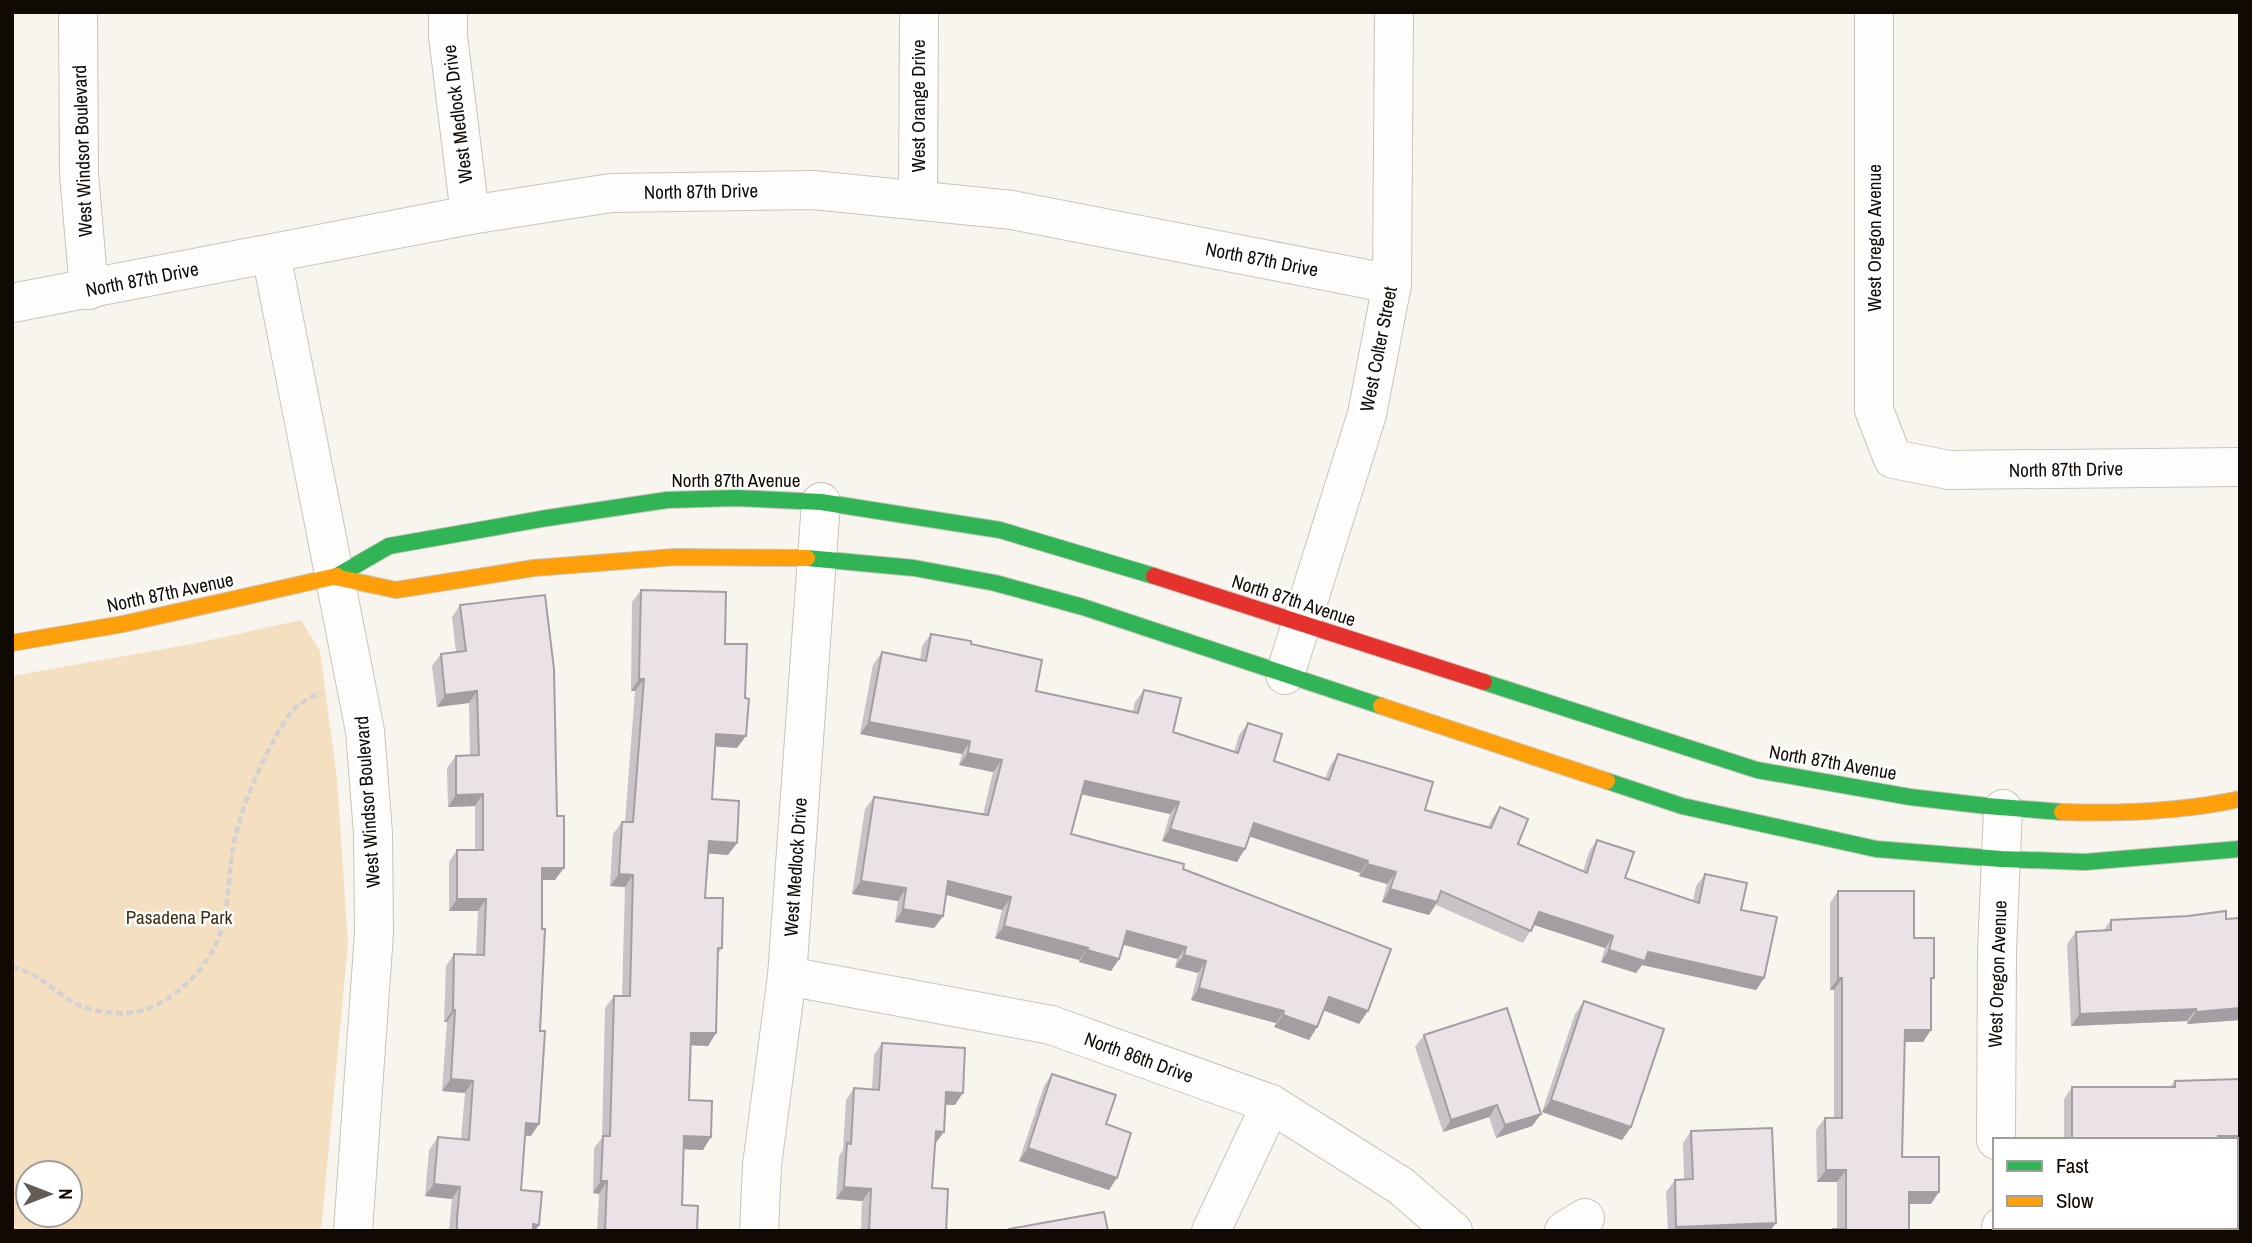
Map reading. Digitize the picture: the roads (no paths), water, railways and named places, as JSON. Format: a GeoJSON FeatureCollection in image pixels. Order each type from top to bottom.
{"type":"FeatureCollection","features":[{"type":"Feature","properties":{"kind":"street","name":"West Windsor Boulevard"},"geometry":{"type":"LineString","coordinates":[[78,12],[79,174],[89,290]]}},
{"type":"Feature","properties":{"kind":"street","name":"West Medlock Drive"},"geometry":{"type":"LineString","coordinates":[[448,12],[448,36],[470,215]]}},
{"type":"Feature","properties":{"kind":"street","name":"West Orange Drive"},"geometry":{"type":"LineString","coordinates":[[918,199],[919,12]]}},
{"type":"Feature","properties":{"kind":"street","name":"West Colter Street"},"geometry":{"type":"LineString","coordinates":[[1285,675],[1367,414],[1392,284],[1394,12]]}},
{"type":"Feature","properties":{"kind":"street","name":"West Oregon Avenue"},"geometry":{"type":"LineString","coordinates":[[1874,12],[1874,410],[1893,459]]}},
{"type":"Feature","properties":{"kind":"street","name":"North 87th Drive"},"geometry":{"type":"LineString","coordinates":[[12,303],[470,215],[611,192],[813,190],[1012,210],[1392,284]]}},
{"type":"Feature","properties":{"kind":"street","name":"West Windsor Boulevard"},"geometry":{"type":"LineString","coordinates":[[271,254],[365,731],[373,833],[374,933],[353,1231]]}},
{"type":"Feature","properties":{"kind":"street","name":"North 87th Drive"},"geometry":{"type":"LineString","coordinates":[[1893,459],[1949,470],[2240,467]]}},
{"type":"Feature","properties":{"kind":"street","name":"North 87th Avenue"},"geometry":{"type":"LineString","coordinates":[[12,643],[123,624],[335,578],[389,546],[547,518],[667,500],[736,498],[821,502],[1000,530],[1088,555],[1757,770],[1841,786],[2003,809],[2125,814],[2215,806],[2240,799]]}},
{"type":"Feature","properties":{"kind":"street","name":"West Medlock Drive"},"geometry":{"type":"LineString","coordinates":[[759,1231],[762,1165],[787,976],[821,502]]}},
{"type":"Feature","properties":{"kind":"street","name":"North 87th Avenue"},"geometry":{"type":"LineString","coordinates":[[335,578],[396,590],[534,568],[675,556],[819,558],[914,568],[995,583],[1083,607],[1682,806],[1876,849],[2001,859],[2085,862],[2240,849]]}},
{"type":"Feature","properties":{"kind":"street","name":"West Oregon Avenue"},"geometry":{"type":"LineString","coordinates":[[1996,1138],[1995,1032],[2003,809]]}},
{"type":"Feature","properties":{"kind":"street","name":"North 86th Drive"},"geometry":{"type":"LineString","coordinates":[[787,976],[1051,1025],[1271,1104],[1401,1186],[1453,1231]]}},
{"type":"Feature","properties":{"kind":"street"},"geometry":{"type":"LineString","coordinates":[[1211,1231],[1271,1104]]}},
{"type":"Feature","properties":{"kind":"park label","name":"Pasadena Park"},"geometry":{"type":"Point","coordinates":[179,917]}}]}
